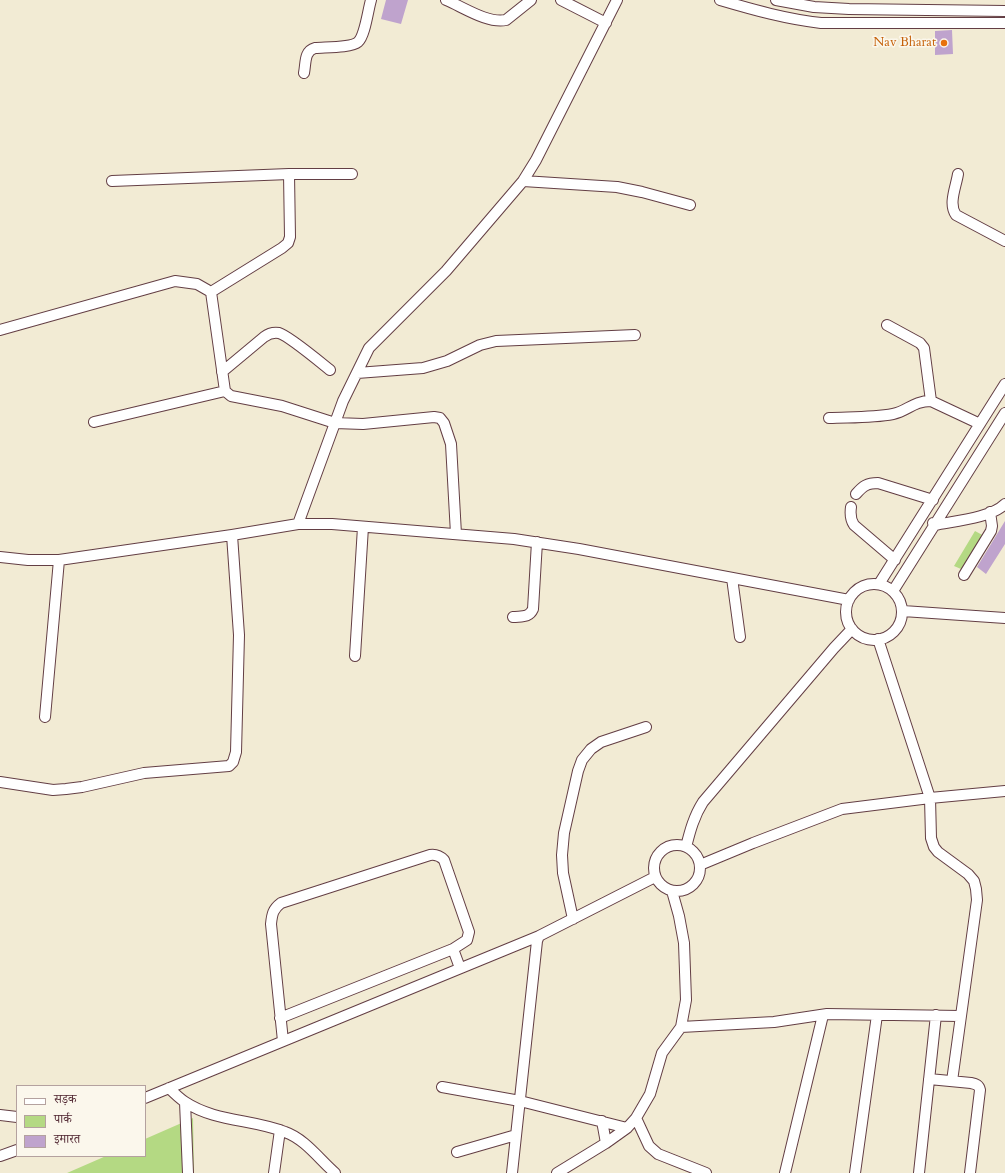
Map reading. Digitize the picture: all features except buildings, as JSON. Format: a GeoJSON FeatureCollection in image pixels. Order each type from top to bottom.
{"type":"FeatureCollection","features":[{"type":"Feature","properties":{"kind":"street"},"geometry":{"type":"LineString","coordinates":[[304,73],[306,54],[309,50],[315,48],[352,45],[358,42],[362,35],[370,0]]}},
{"type":"Feature","properties":{"kind":"street"},"geometry":{"type":"LineString","coordinates":[[446,0],[487,19],[501,21],[506,20],[531,0]]}},
{"type":"Feature","properties":{"kind":"street"},"geometry":{"type":"LineString","coordinates":[[561,0],[606,23]]}},
{"type":"Feature","properties":{"kind":"street"},"geometry":{"type":"LineString","coordinates":[[298,524],[334,423],[369,348],[446,271],[523,181],[536,160],[617,0]]}},
{"type":"Feature","properties":{"kind":"street"},"geometry":{"type":"LineString","coordinates":[[720,0],[769,15],[821,23],[1005,23]]}},
{"type":"Feature","properties":{"kind":"street"},"geometry":{"type":"LineString","coordinates":[[776,0],[814,7],[849,9],[1005,11]]}},
{"type":"Feature","properties":{"kind":"street"},"geometry":{"type":"LineString","coordinates":[[211,292],[288,243],[290,237],[289,174]]}},
{"type":"Feature","properties":{"kind":"street"},"geometry":{"type":"LineString","coordinates":[[112,181],[289,174],[352,174]]}},
{"type":"Feature","properties":{"kind":"street"},"geometry":{"type":"LineString","coordinates":[[958,174],[952,204],[956,215],[1005,241]]}},
{"type":"Feature","properties":{"kind":"street"},"geometry":{"type":"LineString","coordinates":[[523,181],[617,187],[690,205]]}},
{"type":"Feature","properties":{"kind":"street"},"geometry":{"type":"LineString","coordinates":[[0,330],[175,281],[197,284],[211,292]]}},
{"type":"Feature","properties":{"kind":"street"},"geometry":{"type":"LineString","coordinates":[[211,292],[225,391],[231,396],[282,406],[334,423],[363,424],[434,417],[440,418],[444,423],[452,453],[456,534]]}},
{"type":"Feature","properties":{"kind":"street"},"geometry":{"type":"LineString","coordinates":[[887,325],[920,343],[924,348],[931,401]]}},
{"type":"Feature","properties":{"kind":"street"},"geometry":{"type":"LineString","coordinates":[[222,372],[264,337],[271,333],[279,333],[287,338],[330,370]]}},
{"type":"Feature","properties":{"kind":"street"},"geometry":{"type":"LineString","coordinates":[[357,373],[422,368],[447,361],[480,345],[496,341],[635,335]]}},
{"type":"Feature","properties":{"kind":"street"},"geometry":{"type":"LineString","coordinates":[[879,584],[1005,384]]}},
{"type":"Feature","properties":{"kind":"street"},"geometry":{"type":"LineString","coordinates":[[94,422],[225,391]]}},
{"type":"Feature","properties":{"kind":"street"},"geometry":{"type":"LineString","coordinates":[[829,418],[884,415],[902,411],[922,401],[931,401],[980,424]]}},
{"type":"Feature","properties":{"kind":"street"},"geometry":{"type":"LineString","coordinates":[[893,591],[1005,413]]}},
{"type":"Feature","properties":{"kind":"street"},"geometry":{"type":"LineString","coordinates":[[856,494],[864,485],[878,483],[933,500]]}},
{"type":"Feature","properties":{"kind":"street"},"geometry":{"type":"LineString","coordinates":[[922,517],[935,525],[980,516],[1002,507],[1005,504]]}},
{"type":"Feature","properties":{"kind":"street"},"geometry":{"type":"LineString","coordinates":[[851,507],[851,520],[854,525],[895,560]]}},
{"type":"Feature","properties":{"kind":"street"},"geometry":{"type":"LineString","coordinates":[[964,575],[991,532],[992,526],[990,512]]}},
{"type":"Feature","properties":{"kind":"street"},"geometry":{"type":"LineString","coordinates":[[0,557],[28,560],[59,560],[298,524],[332,524],[538,542],[849,600]]}},
{"type":"Feature","properties":{"kind":"street"},"geometry":{"type":"LineString","coordinates":[[355,656],[363,527]]}},
{"type":"Feature","properties":{"kind":"street"},"geometry":{"type":"LineString","coordinates":[[0,782],[53,790],[66,789],[82,787],[144,773],[229,766],[233,762],[236,752],[239,635],[232,535]]}},
{"type":"Feature","properties":{"kind":"street"},"geometry":{"type":"LineString","coordinates":[[513,616],[527,616],[531,614],[533,609],[538,542]]}},
{"type":"Feature","properties":{"kind":"street"},"geometry":{"type":"LineString","coordinates":[[45,717],[59,560]]}},
{"type":"Feature","properties":{"kind":"street"},"geometry":{"type":"LineString","coordinates":[[732,578],[740,637]]}},
{"type":"Feature","properties":{"kind":"street"},"geometry":{"type":"LineString","coordinates":[[879,584],[893,591],[901,604],[903,612],[900,623],[895,631],[887,637],[868,639],[859,635],[852,629],[846,612],[849,600],[858,589],[866,585],[879,584]]}},
{"type":"Feature","properties":{"kind":"street"},"geometry":{"type":"LineString","coordinates":[[903,612],[1005,618]]}},
{"type":"Feature","properties":{"kind":"street"},"geometry":{"type":"LineString","coordinates":[[686,847],[692,824],[703,802],[834,648],[852,629]]}},
{"type":"Feature","properties":{"kind":"street"},"geometry":{"type":"LineString","coordinates":[[878,639],[930,798],[932,838],[934,847],[938,852],[968,874],[974,881],[976,889],[977,900],[952,1081]]}},
{"type":"Feature","properties":{"kind":"street"},"geometry":{"type":"LineString","coordinates":[[573,919],[563,873],[562,855],[566,826],[578,771],[582,760],[591,749],[601,742],[646,727]]}},
{"type":"Feature","properties":{"kind":"street"},"geometry":{"type":"LineString","coordinates":[[700,865],[842,809],[930,798],[1005,791]]}},
{"type":"Feature","properties":{"kind":"street"},"geometry":{"type":"LineString","coordinates":[[678,845],[686,847],[693,851],[698,858],[700,873],[697,880],[686,890],[679,892],[672,891],[659,884],[655,877],[654,862],[657,856],[670,846],[678,845]]}},
{"type":"Feature","properties":{"kind":"street"},"geometry":{"type":"LineString","coordinates":[[280,1018],[453,950],[467,940],[469,932],[444,860],[435,854],[281,902],[275,907],[272,914],[271,924],[282,1041]]}},
{"type":"Feature","properties":{"kind":"street"},"geometry":{"type":"LineString","coordinates":[[146,1098],[539,936],[655,877]]}},
{"type":"Feature","properties":{"kind":"street"},"geometry":{"type":"LineString","coordinates":[[557,1173],[606,1143],[627,1128],[636,1118],[650,1094],[662,1052],[681,1027],[686,1000],[684,943],[672,891]]}},
{"type":"Feature","properties":{"kind":"street"},"geometry":{"type":"LineString","coordinates":[[512,1173],[537,941],[539,936]]}},
{"type":"Feature","properties":{"kind":"street"},"geometry":{"type":"LineString","coordinates":[[453,950],[460,968]]}},
{"type":"Feature","properties":{"kind":"street"},"geometry":{"type":"LineString","coordinates":[[681,1027],[774,1022],[823,1015],[960,1016]]}},
{"type":"Feature","properties":{"kind":"street"},"geometry":{"type":"LineString","coordinates":[[785,1173],[823,1015]]}},
{"type":"Feature","properties":{"kind":"street"},"geometry":{"type":"LineString","coordinates":[[855,1173],[877,1015]]}},
{"type":"Feature","properties":{"kind":"street"},"geometry":{"type":"LineString","coordinates":[[919,1173],[936,1016]]}},
{"type":"Feature","properties":{"kind":"street"},"geometry":{"type":"LineString","coordinates":[[929,1078],[976,1084],[979,1086],[980,1090],[970,1173]]}},
{"type":"Feature","properties":{"kind":"street"},"geometry":{"type":"LineString","coordinates":[[442,1087],[520,1101],[627,1128]]}},
{"type":"Feature","properties":{"kind":"street"},"geometry":{"type":"LineString","coordinates":[[169,1088],[185,1102],[212,1114],[280,1130],[294,1136],[303,1142],[335,1173]]}},
{"type":"Feature","properties":{"kind":"street"},"geometry":{"type":"LineString","coordinates":[[185,1102],[188,1173]]}},
{"type":"Feature","properties":{"kind":"street"},"geometry":{"type":"LineString","coordinates":[[0,1115],[16,1117]]}},
{"type":"Feature","properties":{"kind":"street"},"geometry":{"type":"LineString","coordinates":[[636,1118],[649,1146],[658,1154],[706,1173]]}},
{"type":"Feature","properties":{"kind":"street"},"geometry":{"type":"LineString","coordinates":[[602,1121],[606,1143]]}},
{"type":"Feature","properties":{"kind":"street"},"geometry":{"type":"LineString","coordinates":[[274,1173],[280,1130]]}},
{"type":"Feature","properties":{"kind":"street"},"geometry":{"type":"LineString","coordinates":[[457,1152],[516,1135]]}},
{"type":"Feature","properties":{"kind":"street"},"geometry":{"type":"LineString","coordinates":[[0,1156],[16,1150]]}},
{"type":"Feature","properties":{"kind":"green space"},"geometry":{"type":"Polygon","coordinates":[[[975,531],[988,538],[968,572],[954,566],[975,531]]]}},
{"type":"Feature","properties":{"kind":"green space"},"geometry":{"type":"Polygon","coordinates":[[[193,1118],[194,1173],[67,1173],[104,1157],[146,1157],[146,1139],[193,1118]]]}},
{"type":"Feature","properties":{"kind":"place","name":"Nav Bharat"},"geometry":{"type":"Point","coordinates":[944,43]}}]}
